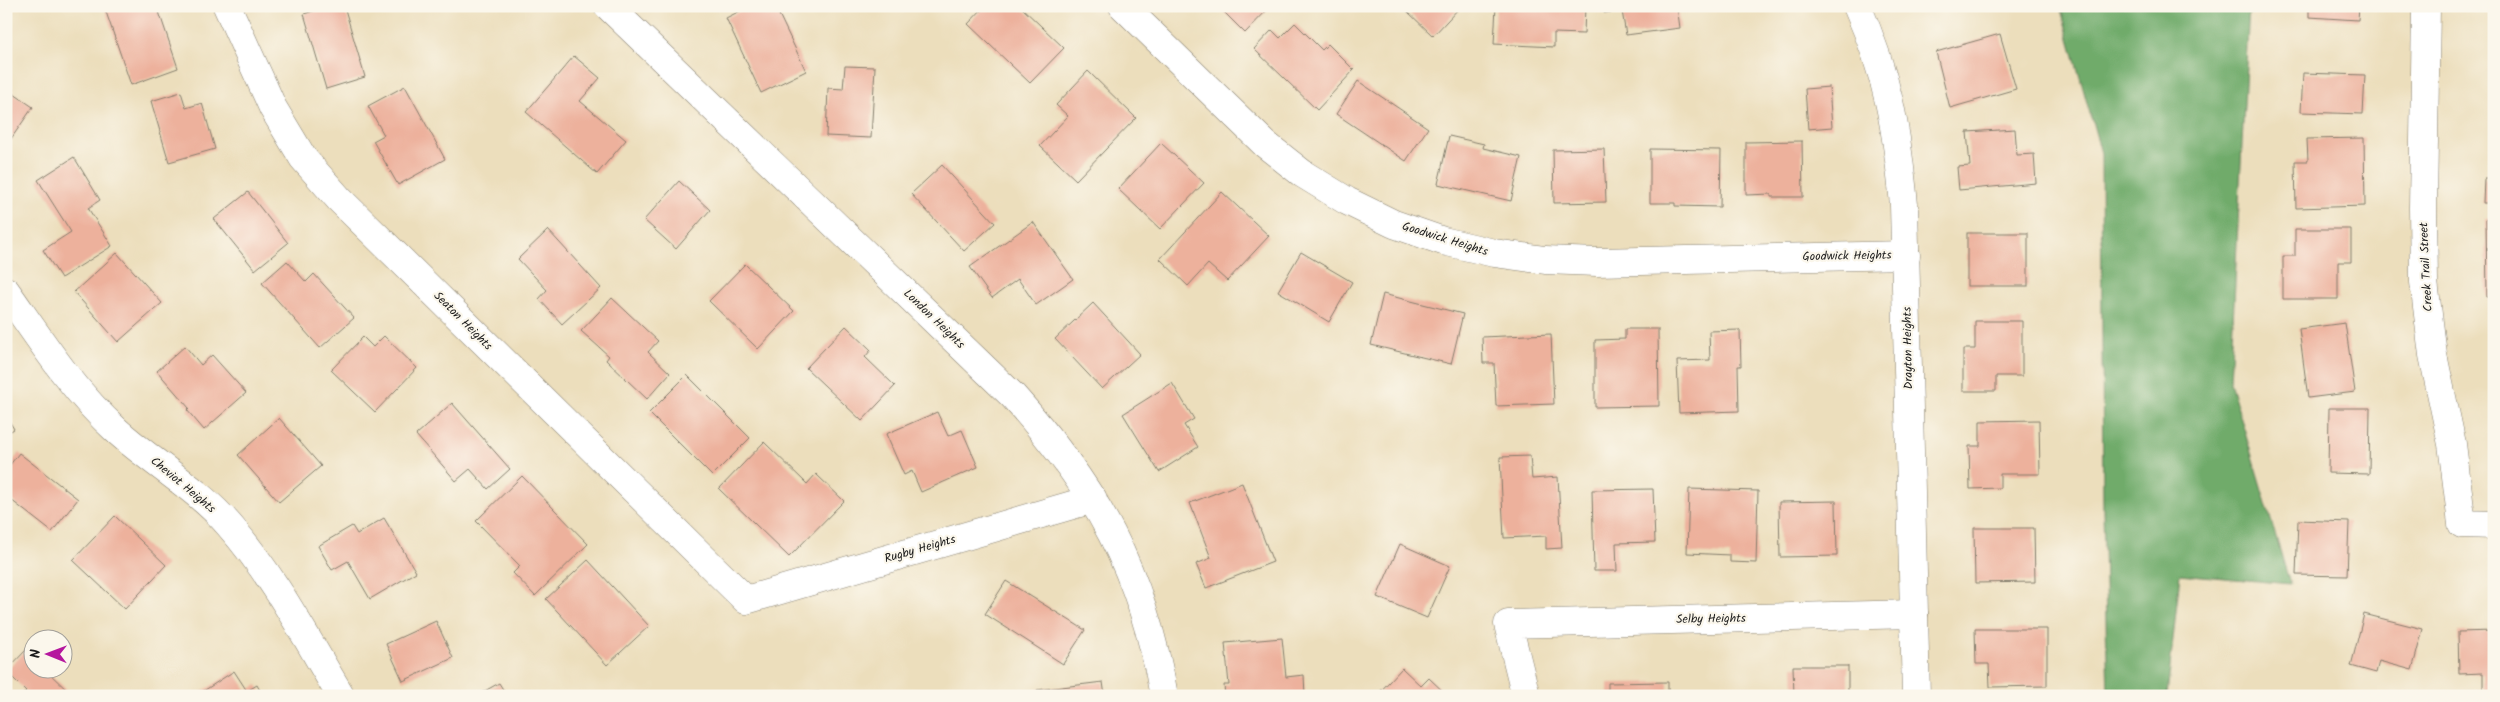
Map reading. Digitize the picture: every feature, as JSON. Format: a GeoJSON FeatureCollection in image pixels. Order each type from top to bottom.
{"type":"FeatureCollection","features":[{"type":"Feature","properties":{"kind":"street","name":"Seaton Heights"},"geometry":{"type":"LineString","coordinates":[[228,6],[273,108],[303,158],[339,199],[746,600]]}},
{"type":"Feature","properties":{"kind":"street","name":"London Heights"},"geometry":{"type":"LineString","coordinates":[[608,6],[1013,396],[1045,432],[1093,499],[1110,528],[1132,576],[1148,625],[1164,696]]}},
{"type":"Feature","properties":{"kind":"street","name":"Goodwick Heights"},"geometry":{"type":"LineString","coordinates":[[1123,6],[1265,144],[1303,174],[1347,201],[1394,224],[1443,241],[1502,254],[1545,260],[1597,262],[1906,255]]}},
{"type":"Feature","properties":{"kind":"street","name":"Drayton Heights"},"geometry":{"type":"LineString","coordinates":[[1857,6],[1872,41],[1888,90],[1898,142],[1906,255],[1916,696]]}},
{"type":"Feature","properties":{"kind":"street","name":"Creek Trail Street"},"geometry":{"type":"LineString","coordinates":[[2426,6],[2423,208],[2424,282],[2434,354],[2452,444],[2462,524],[2494,525]]}},
{"type":"Feature","properties":{"kind":"street","name":"Cheviot Heights"},"geometry":{"type":"LineString","coordinates":[[6,291],[49,353],[84,398],[116,430],[228,524],[258,562],[341,696]]}},
{"type":"Feature","properties":{"kind":"street","name":"Rugby Heights"},"geometry":{"type":"LineString","coordinates":[[746,600],[1093,499]]}},
{"type":"Feature","properties":{"kind":"street","name":"Selby Heights"},"geometry":{"type":"LineString","coordinates":[[1526,696],[1508,624],[1914,614]]}},
{"type":"Feature","properties":{"kind":"green space"},"geometry":{"type":"Polygon","coordinates":[[[2060,6],[2249,6],[2230,382],[2290,584],[2180,574],[2167,696],[2108,696],[2103,511],[2101,153],[2060,6]]]}},
{"type":"Feature","properties":{"kind":"building"},"geometry":{"type":"Polygon","coordinates":[[[104,6],[157,6],[178,68],[131,85],[104,6]]]}},
{"type":"Feature","properties":{"kind":"building"},"geometry":{"type":"Polygon","coordinates":[[[328,6],[344,6],[365,77],[326,89],[304,14],[328,6]]]}},
{"type":"Feature","properties":{"kind":"building"},"geometry":{"type":"Polygon","coordinates":[[[750,6],[775,6],[806,71],[761,93],[726,18],[750,6]]]}},
{"type":"Feature","properties":{"kind":"building"},"geometry":{"type":"Polygon","coordinates":[[[985,6],[1020,6],[1064,48],[1030,83],[968,24],[985,6]]]}},
{"type":"Feature","properties":{"kind":"building"},"geometry":{"type":"Polygon","coordinates":[[[1218,6],[1271,6],[1245,33],[1218,6]]]}},
{"type":"Feature","properties":{"kind":"building"},"geometry":{"type":"Polygon","coordinates":[[[1409,6],[1461,6],[1433,36],[1406,10],[1409,6]]]}},
{"type":"Feature","properties":{"kind":"building"},"geometry":{"type":"Polygon","coordinates":[[[1496,6],[1585,6],[1584,34],[1554,33],[1554,47],[1494,44],[1496,6]]]}},
{"type":"Feature","properties":{"kind":"building"},"geometry":{"type":"Polygon","coordinates":[[[1603,6],[1677,6],[1680,28],[1626,35],[1622,11],[1604,13],[1603,6]]]}},
{"type":"Feature","properties":{"kind":"building"},"geometry":{"type":"Polygon","coordinates":[[[2309,6],[2359,6],[2358,20],[2309,17],[2309,6]]]}},
{"type":"Feature","properties":{"kind":"building"},"geometry":{"type":"Polygon","coordinates":[[[1295,23],[1322,50],[1328,44],[1354,70],[1317,110],[1254,49],[1272,30],[1280,38],[1295,23]]]}},
{"type":"Feature","properties":{"kind":"building"},"geometry":{"type":"Polygon","coordinates":[[[2000,34],[2016,89],[1950,108],[1936,52],[2000,34]]]}},
{"type":"Feature","properties":{"kind":"building"},"geometry":{"type":"Polygon","coordinates":[[[574,56],[600,78],[580,101],[626,140],[597,174],[526,112],[574,56]]]}},
{"type":"Feature","properties":{"kind":"building"},"geometry":{"type":"Polygon","coordinates":[[[845,66],[875,67],[871,138],[826,136],[828,88],[843,89],[845,66]]]}},
{"type":"Feature","properties":{"kind":"building"},"geometry":{"type":"Polygon","coordinates":[[[1088,71],[1136,118],[1076,180],[1040,146],[1068,116],[1056,105],[1088,71]]]}},
{"type":"Feature","properties":{"kind":"building"},"geometry":{"type":"Polygon","coordinates":[[[2303,73],[2365,75],[2363,114],[2301,112],[2303,73]]]}},
{"type":"Feature","properties":{"kind":"building"},"geometry":{"type":"Polygon","coordinates":[[[1358,81],[1428,128],[1406,161],[1336,114],[1358,81]]]}},
{"type":"Feature","properties":{"kind":"building"},"geometry":{"type":"Polygon","coordinates":[[[6,84],[13,89],[11,92],[33,107],[6,146],[6,84]]]}},
{"type":"Feature","properties":{"kind":"building"},"geometry":{"type":"Polygon","coordinates":[[[405,86],[445,159],[398,185],[373,141],[384,135],[368,106],[405,86]]]}},
{"type":"Feature","properties":{"kind":"building"},"geometry":{"type":"Polygon","coordinates":[[[1829,87],[1832,127],[1808,129],[1805,89],[1829,87]]]}},
{"type":"Feature","properties":{"kind":"building"},"geometry":{"type":"Polygon","coordinates":[[[181,92],[186,108],[202,103],[215,149],[169,162],[151,101],[181,92]]]}},
{"type":"Feature","properties":{"kind":"building"},"geometry":{"type":"Polygon","coordinates":[[[2015,129],[2017,155],[2034,154],[2036,183],[1959,190],[1957,167],[1970,166],[1967,132],[2015,129]]]}},
{"type":"Feature","properties":{"kind":"building"},"geometry":{"type":"Polygon","coordinates":[[[1449,136],[1484,144],[1483,148],[1521,157],[1511,201],[1438,184],[1449,136]]]}},
{"type":"Feature","properties":{"kind":"building"},"geometry":{"type":"Polygon","coordinates":[[[2364,138],[2365,206],[2296,208],[2295,161],[2308,161],[2307,139],[2364,138]]]}},
{"type":"Feature","properties":{"kind":"building"},"geometry":{"type":"Polygon","coordinates":[[[1802,141],[1803,197],[1771,197],[1771,194],[1746,195],[1746,142],[1802,141]]]}},
{"type":"Feature","properties":{"kind":"building"},"geometry":{"type":"Polygon","coordinates":[[[1161,143],[1204,183],[1160,229],[1118,189],[1161,143]]]}},
{"type":"Feature","properties":{"kind":"building"},"geometry":{"type":"Polygon","coordinates":[[[1604,149],[1606,202],[1554,203],[1553,150],[1604,149]]]}},
{"type":"Feature","properties":{"kind":"building"},"geometry":{"type":"Polygon","coordinates":[[[1650,149],[1721,150],[1720,207],[1675,206],[1675,203],[1650,203],[1650,149]]]}},
{"type":"Feature","properties":{"kind":"building"},"geometry":{"type":"Polygon","coordinates":[[[74,157],[100,200],[88,208],[112,246],[61,278],[43,250],[71,232],[38,180],[74,157]]]}},
{"type":"Feature","properties":{"kind":"building"},"geometry":{"type":"Polygon","coordinates":[[[942,165],[995,223],[964,251],[911,194],[942,165]]]}},
{"type":"Feature","properties":{"kind":"building"},"geometry":{"type":"Polygon","coordinates":[[[2484,179],[2494,179],[2494,203],[2483,203],[2484,179]]]}},
{"type":"Feature","properties":{"kind":"building"},"geometry":{"type":"Polygon","coordinates":[[[679,181],[710,210],[676,249],[644,220],[679,181]]]}},
{"type":"Feature","properties":{"kind":"building"},"geometry":{"type":"Polygon","coordinates":[[[248,192],[288,243],[255,270],[214,219],[248,192]]]}},
{"type":"Feature","properties":{"kind":"building"},"geometry":{"type":"Polygon","coordinates":[[[1222,192],[1269,236],[1227,281],[1208,264],[1188,286],[1160,259],[1222,192]]]}},
{"type":"Feature","properties":{"kind":"building"},"geometry":{"type":"Polygon","coordinates":[[[2486,219],[2494,219],[2494,297],[2487,297],[2486,219]]]}},
{"type":"Feature","properties":{"kind":"building"},"geometry":{"type":"Polygon","coordinates":[[[1033,222],[1073,279],[1036,305],[1018,279],[992,298],[970,267],[1033,222]]]}},
{"type":"Feature","properties":{"kind":"building"},"geometry":{"type":"Polygon","coordinates":[[[2295,229],[2351,229],[2351,262],[2338,262],[2338,299],[2283,299],[2283,256],[2295,256],[2295,229]]]}},
{"type":"Feature","properties":{"kind":"building"},"geometry":{"type":"Polygon","coordinates":[[[548,230],[601,288],[562,324],[539,299],[547,290],[518,259],[548,230]]]}},
{"type":"Feature","properties":{"kind":"building"},"geometry":{"type":"Polygon","coordinates":[[[1967,233],[2028,233],[2028,286],[1967,286],[1967,233]]]}},
{"type":"Feature","properties":{"kind":"building"},"geometry":{"type":"Polygon","coordinates":[[[1301,252],[1352,282],[1329,322],[1278,291],[1301,252]]]}},
{"type":"Feature","properties":{"kind":"building"},"geometry":{"type":"Polygon","coordinates":[[[117,253],[162,303],[118,342],[74,292],[117,253]]]}},
{"type":"Feature","properties":{"kind":"building"},"geometry":{"type":"Polygon","coordinates":[[[287,261],[306,282],[314,274],[354,318],[320,348],[262,283],[287,261]]]}},
{"type":"Feature","properties":{"kind":"building"},"geometry":{"type":"Polygon","coordinates":[[[745,264],[794,311],[758,349],[709,301],[745,264]]]}},
{"type":"Feature","properties":{"kind":"building"},"geometry":{"type":"Polygon","coordinates":[[[1383,294],[1463,314],[1451,364],[1371,345],[1383,294]]]}},
{"type":"Feature","properties":{"kind":"building"},"geometry":{"type":"Polygon","coordinates":[[[612,298],[658,341],[648,352],[670,373],[647,399],[606,360],[609,356],[581,331],[612,298]]]}},
{"type":"Feature","properties":{"kind":"building"},"geometry":{"type":"Polygon","coordinates":[[[1093,303],[1140,354],[1102,389],[1055,339],[1093,303]]]}},
{"type":"Feature","properties":{"kind":"building"},"geometry":{"type":"Polygon","coordinates":[[[1975,321],[2022,321],[2022,376],[1996,376],[1996,391],[1963,391],[1963,349],[1975,349],[1975,321]]]}},
{"type":"Feature","properties":{"kind":"building"},"geometry":{"type":"Polygon","coordinates":[[[2345,323],[2355,392],[2308,398],[2299,329],[2345,323]]]}},
{"type":"Feature","properties":{"kind":"building"},"geometry":{"type":"Polygon","coordinates":[[[846,326],[871,350],[865,357],[895,386],[862,421],[806,368],[846,326]]]}},
{"type":"Feature","properties":{"kind":"building"},"geometry":{"type":"Polygon","coordinates":[[[1625,329],[1658,329],[1659,406],[1595,407],[1595,340],[1625,339],[1625,329]]]}},
{"type":"Feature","properties":{"kind":"building"},"geometry":{"type":"Polygon","coordinates":[[[1740,330],[1741,366],[1738,366],[1739,411],[1679,413],[1677,361],[1710,360],[1709,331],[1740,330]]]}},
{"type":"Feature","properties":{"kind":"building"},"geometry":{"type":"Polygon","coordinates":[[[1551,334],[1554,404],[1496,406],[1494,363],[1483,363],[1482,337],[1551,334]]]}},
{"type":"Feature","properties":{"kind":"building"},"geometry":{"type":"Polygon","coordinates":[[[384,336],[417,368],[375,412],[331,370],[363,337],[373,347],[384,336]]]}},
{"type":"Feature","properties":{"kind":"building"},"geometry":{"type":"Polygon","coordinates":[[[185,346],[201,365],[212,355],[246,393],[204,430],[187,410],[189,408],[157,371],[185,346]]]}},
{"type":"Feature","properties":{"kind":"building"},"geometry":{"type":"Polygon","coordinates":[[[687,375],[750,438],[712,476],[649,413],[687,375]]]}},
{"type":"Feature","properties":{"kind":"building"},"geometry":{"type":"Polygon","coordinates":[[[1172,383],[1194,419],[1184,425],[1198,447],[1159,472],[1123,414],[1172,383]]]}},
{"type":"Feature","properties":{"kind":"building"},"geometry":{"type":"Polygon","coordinates":[[[452,403],[510,469],[488,489],[470,469],[456,481],[416,435],[452,403]]]}},
{"type":"Feature","properties":{"kind":"building"},"geometry":{"type":"Polygon","coordinates":[[[2329,408],[2370,408],[2369,474],[2328,473],[2329,408]]]}},
{"type":"Feature","properties":{"kind":"building"},"geometry":{"type":"Polygon","coordinates":[[[937,412],[948,436],[962,430],[978,467],[921,492],[912,471],[904,475],[886,434],[937,412]]]}},
{"type":"Feature","properties":{"kind":"building"},"geometry":{"type":"Polygon","coordinates":[[[6,416],[14,429],[6,434],[6,416]]]}},
{"type":"Feature","properties":{"kind":"building"},"geometry":{"type":"Polygon","coordinates":[[[279,418],[321,466],[279,502],[238,455],[279,418]]]}},
{"type":"Feature","properties":{"kind":"building"},"geometry":{"type":"Polygon","coordinates":[[[2039,420],[2040,474],[2000,474],[2000,488],[1970,489],[1969,446],[1980,446],[1980,421],[2039,420]]]}},
{"type":"Feature","properties":{"kind":"building"},"geometry":{"type":"Polygon","coordinates":[[[764,442],[807,484],[816,474],[844,501],[789,557],[719,489],[764,442]]]}},
{"type":"Feature","properties":{"kind":"building"},"geometry":{"type":"Polygon","coordinates":[[[19,453],[78,499],[52,532],[6,496],[6,470],[19,453]]]}},
{"type":"Feature","properties":{"kind":"building"},"geometry":{"type":"Polygon","coordinates":[[[1530,456],[1532,479],[1558,477],[1562,548],[1546,549],[1546,536],[1504,538],[1500,457],[1530,456]]]}},
{"type":"Feature","properties":{"kind":"building"},"geometry":{"type":"Polygon","coordinates":[[[522,476],[588,544],[535,596],[513,573],[520,566],[476,521],[522,476]]]}},
{"type":"Feature","properties":{"kind":"building"},"geometry":{"type":"Polygon","coordinates":[[[1242,483],[1273,562],[1206,588],[1196,564],[1211,558],[1190,503],[1242,483]]]}},
{"type":"Feature","properties":{"kind":"building"},"geometry":{"type":"Polygon","coordinates":[[[1653,489],[1655,542],[1616,543],[1617,571],[1594,571],[1592,490],[1653,489]]]}},
{"type":"Feature","properties":{"kind":"building"},"geometry":{"type":"Polygon","coordinates":[[[1689,489],[1758,491],[1756,563],[1730,562],[1730,555],[1687,553],[1689,489]]]}},
{"type":"Feature","properties":{"kind":"building"},"geometry":{"type":"Polygon","coordinates":[[[1836,501],[1837,556],[1780,557],[1779,502],[1836,501]]]}},
{"type":"Feature","properties":{"kind":"building"},"geometry":{"type":"Polygon","coordinates":[[[115,516],[166,565],[125,609],[73,560],[115,516]]]}},
{"type":"Feature","properties":{"kind":"building"},"geometry":{"type":"Polygon","coordinates":[[[384,518],[416,572],[370,599],[348,561],[332,570],[318,546],[352,526],[357,534],[384,518]]]}},
{"type":"Feature","properties":{"kind":"building"},"geometry":{"type":"Polygon","coordinates":[[[2298,520],[2349,522],[2347,576],[2296,575],[2298,520]]]}},
{"type":"Feature","properties":{"kind":"building"},"geometry":{"type":"Polygon","coordinates":[[[1974,528],[2034,528],[2035,582],[1975,583],[1974,528]]]}},
{"type":"Feature","properties":{"kind":"building"},"geometry":{"type":"Polygon","coordinates":[[[1400,544],[1450,566],[1427,618],[1377,597],[1400,544]]]}},
{"type":"Feature","properties":{"kind":"building"},"geometry":{"type":"Polygon","coordinates":[[[588,560],[649,626],[607,665],[546,599],[588,560]]]}},
{"type":"Feature","properties":{"kind":"building"},"geometry":{"type":"Polygon","coordinates":[[[1006,581],[1085,630],[1063,664],[985,614],[1006,581]]]}},
{"type":"Feature","properties":{"kind":"building"},"geometry":{"type":"Polygon","coordinates":[[[2364,614],[2423,629],[2412,670],[2379,661],[2376,673],[2351,666],[2364,614]]]}},
{"type":"Feature","properties":{"kind":"building"},"geometry":{"type":"Polygon","coordinates":[[[436,621],[453,658],[403,681],[386,644],[436,621]]]}},
{"type":"Feature","properties":{"kind":"building"},"geometry":{"type":"Polygon","coordinates":[[[1975,629],[2047,629],[2047,686],[1990,687],[1989,664],[1976,664],[1975,629]]]}},
{"type":"Feature","properties":{"kind":"building"},"geometry":{"type":"Polygon","coordinates":[[[2494,631],[2494,696],[2483,696],[2483,673],[2459,674],[2458,632],[2494,631]]]}},
{"type":"Feature","properties":{"kind":"building"},"geometry":{"type":"Polygon","coordinates":[[[1282,638],[1286,677],[1304,675],[1305,696],[1225,696],[1224,685],[1229,685],[1225,643],[1282,638]]]}},
{"type":"Feature","properties":{"kind":"building"},"geometry":{"type":"Polygon","coordinates":[[[22,654],[22,680],[56,680],[73,696],[21,696],[26,691],[6,671],[22,654]]]}},
{"type":"Feature","properties":{"kind":"building"},"geometry":{"type":"Polygon","coordinates":[[[1793,666],[1848,666],[1848,696],[1794,696],[1793,666]]]}},
{"type":"Feature","properties":{"kind":"building"},"geometry":{"type":"Polygon","coordinates":[[[1402,668],[1421,686],[1429,678],[1448,696],[1376,696],[1402,668]]]}},
{"type":"Feature","properties":{"kind":"building"},"geometry":{"type":"Polygon","coordinates":[[[234,671],[247,691],[257,685],[263,696],[196,696],[234,671]]]}},
{"type":"Feature","properties":{"kind":"building"},"geometry":{"type":"Polygon","coordinates":[[[1103,682],[1105,696],[1037,696],[1037,690],[1103,682]]]}},
{"type":"Feature","properties":{"kind":"building"},"geometry":{"type":"Polygon","coordinates":[[[1668,682],[1668,696],[1608,696],[1608,683],[1668,682]]]}},
{"type":"Feature","properties":{"kind":"building"},"geometry":{"type":"Polygon","coordinates":[[[499,683],[507,696],[476,696],[499,683]]]}},
{"type":"Feature","properties":{"kind":"building"},"geometry":{"type":"Polygon","coordinates":[[[819,692],[819,696],[783,696],[783,694],[819,692]]]}}]}
